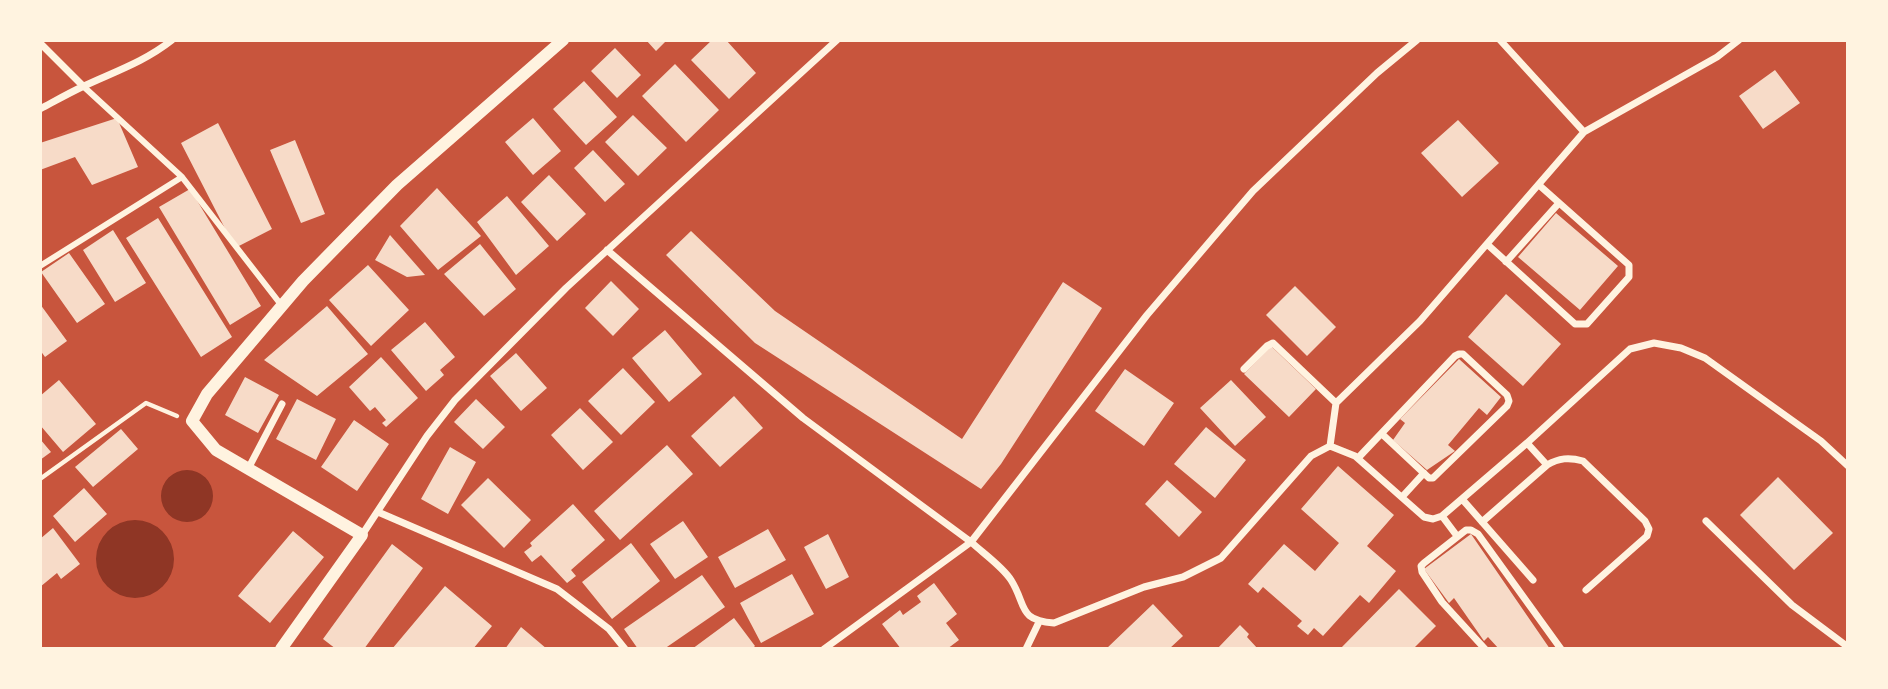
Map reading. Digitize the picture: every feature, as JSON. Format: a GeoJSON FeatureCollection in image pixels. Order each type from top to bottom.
{"type":"FeatureCollection","features":[{"type":"Feature","properties":{"kind":"street"},"geometry":{"type":"LineString","coordinates":[[40,109],[83,86],[153,55],[172,40]]}},
{"type":"Feature","properties":{"kind":"street"},"geometry":{"type":"LineString","coordinates":[[362,535],[216,450],[192,421],[207,394],[303,281],[397,185],[563,40]]}},
{"type":"Feature","properties":{"kind":"street"},"geometry":{"type":"LineString","coordinates":[[281,649],[378,512],[427,436],[455,400],[566,288],[837,40]]}},
{"type":"Feature","properties":{"kind":"street"},"geometry":{"type":"LineString","coordinates":[[824,649],[971,541],[1147,315],[1253,191],[1377,73],[1417,40]]}},
{"type":"Feature","properties":{"kind":"street"},"geometry":{"type":"LineString","coordinates":[[1500,40],[1584,132]]}},
{"type":"Feature","properties":{"kind":"street"},"geometry":{"type":"LineString","coordinates":[[1330,446],[1336,403],[1420,321],[1584,132],[1717,57],[1739,40]]}},
{"type":"Feature","properties":{"kind":"street"},"geometry":{"type":"LineString","coordinates":[[40,43],[182,177],[282,306]]}},
{"type":"Feature","properties":{"kind":"street"},"geometry":{"type":"LineString","coordinates":[[40,266],[182,177]]}},
{"type":"Feature","properties":{"kind":"street"},"geometry":{"type":"LineString","coordinates":[[1488,245],[1575,324],[1587,324],[1629,277],[1629,265],[1539,185]]}},
{"type":"Feature","properties":{"kind":"street"},"geometry":{"type":"LineString","coordinates":[[1506,262],[1559,203]]}},
{"type":"Feature","properties":{"kind":"street"},"geometry":{"type":"LineString","coordinates":[[607,250],[803,418],[971,541],[1010,579],[1026,614],[1039,622],[1054,622],[1144,587],[1183,577],[1221,558],[1311,456],[1330,446]]}},
{"type":"Feature","properties":{"kind":"street"},"geometry":{"type":"LineString","coordinates":[[1244,369],[1273,343],[1336,403]]}},
{"type":"Feature","properties":{"kind":"street"},"geometry":{"type":"LineString","coordinates":[[1330,446],[1358,458],[1424,517],[1433,519],[1441,516],[1527,443],[1630,349],[1654,343],[1681,348],[1705,358],[1821,441],[1848,466]]}},
{"type":"Feature","properties":{"kind":"street"},"geometry":{"type":"LineString","coordinates":[[1358,458],[1459,354],[1463,354],[1507,395],[1509,401],[1439,475],[1433,478],[1429,478],[1382,434]]}},
{"type":"Feature","properties":{"kind":"street"},"geometry":{"type":"LineString","coordinates":[[248,469],[282,404]]}},
{"type":"Feature","properties":{"kind":"street"},"geometry":{"type":"LineString","coordinates":[[1527,443],[1546,465]]}},
{"type":"Feature","properties":{"kind":"street"},"geometry":{"type":"LineString","coordinates":[[1482,523],[1546,465],[1556,460],[1571,458],[1583,461],[1649,529],[1647,536],[1586,590]]}},
{"type":"Feature","properties":{"kind":"street"},"geometry":{"type":"LineString","coordinates":[[1402,497],[1424,473]]}},
{"type":"Feature","properties":{"kind":"street"},"geometry":{"type":"LineString","coordinates":[[1462,499],[1533,580]]}},
{"type":"Feature","properties":{"kind":"street"},"geometry":{"type":"LineString","coordinates":[[378,512],[557,589],[609,629],[625,649]]}},
{"type":"Feature","properties":{"kind":"street"},"geometry":{"type":"LineString","coordinates":[[1441,516],[1457,536]]}},
{"type":"Feature","properties":{"kind":"street"},"geometry":{"type":"LineString","coordinates":[[1706,521],[1792,605],[1848,647]]}},
{"type":"Feature","properties":{"kind":"street"},"geometry":{"type":"LineString","coordinates":[[1485,649],[1442,602],[1422,572],[1421,566],[1466,530],[1478,534],[1561,649]]}},
{"type":"Feature","properties":{"kind":"street"},"geometry":{"type":"LineString","coordinates":[[1028,648],[1039,622]]}},
{"type":"Feature","properties":{"kind":"path"},"geometry":{"type":"LineString","coordinates":[[40,479],[146,403],[192,421]]}},
{"type":"Feature","properties":{"kind":"shaded area"},"geometry":{"type":"Polygon","coordinates":[[[187,470],[197,472],[205,478],[211,486],[211,506],[205,514],[197,520],[187,522],[177,520],[169,514],[163,506],[161,496],[163,486],[169,478],[177,472],[187,470]]]}},
{"type":"Feature","properties":{"kind":"shaded area"},"geometry":{"type":"Polygon","coordinates":[[[135,520],[150,523],[163,531],[171,544],[174,559],[171,574],[163,587],[150,595],[135,598],[120,595],[107,587],[99,574],[96,559],[99,544],[107,531],[120,523],[135,520]]]}},
{"type":"Feature","properties":{"kind":"building"},"geometry":{"type":"Polygon","coordinates":[[[646,40],[667,40],[656,51],[646,40]]]}},
{"type":"Feature","properties":{"kind":"building"},"geometry":{"type":"Polygon","coordinates":[[[712,40],[726,40],[756,73],[729,99],[691,60],[712,40]]]}},
{"type":"Feature","properties":{"kind":"building"},"geometry":{"type":"Polygon","coordinates":[[[615,48],[641,75],[617,98],[591,71],[615,48]]]}},
{"type":"Feature","properties":{"kind":"building"},"geometry":{"type":"Polygon","coordinates":[[[675,64],[719,110],[686,142],[642,96],[675,64]]]}},
{"type":"Feature","properties":{"kind":"building"},"geometry":{"type":"Polygon","coordinates":[[[1775,70],[1800,103],[1763,129],[1739,96],[1775,70]]]}},
{"type":"Feature","properties":{"kind":"building"},"geometry":{"type":"Polygon","coordinates":[[[584,81],[617,117],[586,145],[553,109],[584,81]]]}},
{"type":"Feature","properties":{"kind":"building"},"geometry":{"type":"Polygon","coordinates":[[[633,115],[667,148],[638,176],[605,142],[633,115]]]}},
{"type":"Feature","properties":{"kind":"building"},"geometry":{"type":"Polygon","coordinates":[[[117,118],[138,167],[92,185],[75,157],[40,170],[40,143],[117,118]]]}},
{"type":"Feature","properties":{"kind":"building"},"geometry":{"type":"Polygon","coordinates":[[[533,118],[561,151],[533,175],[505,142],[533,118]]]}},
{"type":"Feature","properties":{"kind":"building"},"geometry":{"type":"Polygon","coordinates":[[[1458,120],[1499,163],[1462,197],[1421,153],[1458,120]]]}},
{"type":"Feature","properties":{"kind":"building"},"geometry":{"type":"Polygon","coordinates":[[[218,123],[272,229],[235,248],[181,143],[218,123]]]}},
{"type":"Feature","properties":{"kind":"building"},"geometry":{"type":"Polygon","coordinates":[[[295,140],[325,214],[301,223],[270,150],[295,140]]]}},
{"type":"Feature","properties":{"kind":"building"},"geometry":{"type":"Polygon","coordinates":[[[593,150],[625,184],[605,202],[574,168],[593,150]]]}},
{"type":"Feature","properties":{"kind":"building"},"geometry":{"type":"Polygon","coordinates":[[[549,175],[586,214],[557,241],[521,202],[549,175]]]}},
{"type":"Feature","properties":{"kind":"building"},"geometry":{"type":"Polygon","coordinates":[[[437,188],[481,236],[438,270],[400,226],[437,188]]]}},
{"type":"Feature","properties":{"kind":"building"},"geometry":{"type":"Polygon","coordinates":[[[190,189],[261,306],[230,325],[159,207],[190,189]]]}},
{"type":"Feature","properties":{"kind":"building"},"geometry":{"type":"Polygon","coordinates":[[[507,196],[549,246],[516,275],[477,222],[507,196]]]}},
{"type":"Feature","properties":{"kind":"building"},"geometry":{"type":"Polygon","coordinates":[[[1556,213],[1618,266],[1580,310],[1518,257],[1556,213]]]}},
{"type":"Feature","properties":{"kind":"building"},"geometry":{"type":"Polygon","coordinates":[[[158,218],[232,337],[201,357],[126,238],[158,218]]]}},
{"type":"Feature","properties":{"kind":"building"},"geometry":{"type":"Polygon","coordinates":[[[113,230],[146,283],[115,302],[83,250],[113,230]]]}},
{"type":"Feature","properties":{"kind":"building"},"geometry":{"type":"Polygon","coordinates":[[[691,231],[775,311],[962,439],[1063,282],[1102,308],[1001,464],[981,489],[755,343],[666,255],[691,231]]]}},
{"type":"Feature","properties":{"kind":"building"},"geometry":{"type":"Polygon","coordinates":[[[390,235],[425,275],[407,277],[375,260],[390,235]]]}},
{"type":"Feature","properties":{"kind":"building"},"geometry":{"type":"Polygon","coordinates":[[[480,244],[516,289],[484,316],[444,274],[480,244]]]}},
{"type":"Feature","properties":{"kind":"building"},"geometry":{"type":"Polygon","coordinates":[[[69,253],[105,304],[77,323],[41,272],[69,253]]]}},
{"type":"Feature","properties":{"kind":"building"},"geometry":{"type":"Polygon","coordinates":[[[368,265],[409,310],[371,346],[329,300],[368,265]]]}},
{"type":"Feature","properties":{"kind":"building"},"geometry":{"type":"Polygon","coordinates":[[[611,281],[639,309],[613,336],[585,308],[611,281]]]}},
{"type":"Feature","properties":{"kind":"building"},"geometry":{"type":"Polygon","coordinates":[[[1295,286],[1336,327],[1307,356],[1266,315],[1295,286]]]}},
{"type":"Feature","properties":{"kind":"building"},"geometry":{"type":"Polygon","coordinates":[[[1506,294],[1561,344],[1523,386],[1468,337],[1506,294]]]}},
{"type":"Feature","properties":{"kind":"building"},"geometry":{"type":"Polygon","coordinates":[[[40,304],[67,341],[45,357],[40,350],[40,304]]]}},
{"type":"Feature","properties":{"kind":"building"},"geometry":{"type":"Polygon","coordinates":[[[327,306],[368,354],[317,396],[264,360],[327,306]]]}},
{"type":"Feature","properties":{"kind":"building"},"geometry":{"type":"Polygon","coordinates":[[[425,322],[455,357],[440,370],[444,375],[426,391],[391,350],[425,322]]]}},
{"type":"Feature","properties":{"kind":"building"},"geometry":{"type":"Polygon","coordinates":[[[665,330],[702,374],[669,402],[632,358],[665,330]]]}},
{"type":"Feature","properties":{"kind":"building"},"geometry":{"type":"Polygon","coordinates":[[[1271,346],[1316,389],[1289,417],[1244,374],[1271,346]]]}},
{"type":"Feature","properties":{"kind":"building"},"geometry":{"type":"Polygon","coordinates":[[[516,353],[547,388],[521,411],[490,376],[516,353]]]}},
{"type":"Feature","properties":{"kind":"building"},"geometry":{"type":"Polygon","coordinates":[[[381,357],[418,398],[386,427],[382,423],[386,420],[375,407],[370,411],[349,387],[381,357]]]}},
{"type":"Feature","properties":{"kind":"building"},"geometry":{"type":"Polygon","coordinates":[[[1459,359],[1501,397],[1487,415],[1479,408],[1448,445],[1455,451],[1427,470],[1393,440],[1405,423],[1400,419],[1459,359]]]}},
{"type":"Feature","properties":{"kind":"building"},"geometry":{"type":"Polygon","coordinates":[[[623,368],[655,402],[621,435],[588,401],[623,368]]]}},
{"type":"Feature","properties":{"kind":"building"},"geometry":{"type":"Polygon","coordinates":[[[1125,369],[1174,403],[1144,446],[1095,411],[1125,369]]]}},
{"type":"Feature","properties":{"kind":"building"},"geometry":{"type":"Polygon","coordinates":[[[245,377],[279,395],[258,433],[225,415],[245,377]]]}},
{"type":"Feature","properties":{"kind":"building"},"geometry":{"type":"Polygon","coordinates":[[[59,380],[96,424],[63,452],[40,425],[40,396],[59,380]]]}},
{"type":"Feature","properties":{"kind":"building"},"geometry":{"type":"Polygon","coordinates":[[[1231,380],[1266,417],[1235,446],[1200,408],[1231,380]]]}},
{"type":"Feature","properties":{"kind":"building"},"geometry":{"type":"Polygon","coordinates":[[[734,396],[763,428],[720,467],[691,436],[734,396]]]}},
{"type":"Feature","properties":{"kind":"building"},"geometry":{"type":"Polygon","coordinates":[[[297,399],[336,419],[316,460],[276,439],[297,399]]]}},
{"type":"Feature","properties":{"kind":"building"},"geometry":{"type":"Polygon","coordinates":[[[476,399],[505,427],[483,449],[454,422],[476,399]]]}},
{"type":"Feature","properties":{"kind":"building"},"geometry":{"type":"Polygon","coordinates":[[[580,408],[613,442],[583,470],[551,435],[580,408]]]}},
{"type":"Feature","properties":{"kind":"building"},"geometry":{"type":"Polygon","coordinates":[[[354,420],[389,444],[357,491],[321,467],[354,420]]]}},
{"type":"Feature","properties":{"kind":"building"},"geometry":{"type":"Polygon","coordinates":[[[1206,427],[1246,460],[1215,498],[1174,464],[1206,427]]]}},
{"type":"Feature","properties":{"kind":"building"},"geometry":{"type":"Polygon","coordinates":[[[121,429],[138,449],[93,487],[75,467],[121,429]]]}},
{"type":"Feature","properties":{"kind":"building"},"geometry":{"type":"Polygon","coordinates":[[[40,439],[51,452],[40,460],[40,439]]]}},
{"type":"Feature","properties":{"kind":"building"},"geometry":{"type":"Polygon","coordinates":[[[667,445],[693,474],[620,540],[594,511],[667,445]]]}},
{"type":"Feature","properties":{"kind":"building"},"geometry":{"type":"Polygon","coordinates":[[[450,447],[476,462],[448,514],[421,499],[450,447]]]}},
{"type":"Feature","properties":{"kind":"building"},"geometry":{"type":"Polygon","coordinates":[[[1338,466],[1394,515],[1367,546],[1396,571],[1369,603],[1360,595],[1323,636],[1314,628],[1308,635],[1297,626],[1302,621],[1263,587],[1258,593],[1248,584],[1284,544],[1315,571],[1339,543],[1301,509],[1338,466]]]}},
{"type":"Feature","properties":{"kind":"building"},"geometry":{"type":"Polygon","coordinates":[[[1778,477],[1833,533],[1794,570],[1740,515],[1778,477]]]}},
{"type":"Feature","properties":{"kind":"building"},"geometry":{"type":"Polygon","coordinates":[[[488,478],[531,520],[504,548],[461,505],[488,478]]]}},
{"type":"Feature","properties":{"kind":"building"},"geometry":{"type":"Polygon","coordinates":[[[1167,480],[1202,512],[1179,537],[1145,504],[1167,480]]]}},
{"type":"Feature","properties":{"kind":"building"},"geometry":{"type":"Polygon","coordinates":[[[84,488],[107,514],[75,542],[53,516],[84,488]]]}},
{"type":"Feature","properties":{"kind":"building"},"geometry":{"type":"Polygon","coordinates":[[[573,504],[605,540],[571,570],[576,576],[567,583],[541,555],[532,562],[524,552],[532,546],[530,543],[573,504]]]}},
{"type":"Feature","properties":{"kind":"building"},"geometry":{"type":"Polygon","coordinates":[[[683,521],[708,557],[675,579],[650,544],[683,521]]]}},
{"type":"Feature","properties":{"kind":"building"},"geometry":{"type":"Polygon","coordinates":[[[53,528],[80,564],[61,579],[57,573],[40,587],[40,539],[53,528]]]}},
{"type":"Feature","properties":{"kind":"building"},"geometry":{"type":"Polygon","coordinates":[[[768,529],[786,560],[735,588],[718,557],[768,529]]]}},
{"type":"Feature","properties":{"kind":"building"},"geometry":{"type":"Polygon","coordinates":[[[293,531],[324,557],[270,623],[238,596],[293,531]]]}},
{"type":"Feature","properties":{"kind":"building"},"geometry":{"type":"Polygon","coordinates":[[[828,534],[849,577],[826,589],[804,547],[828,534]]]}},
{"type":"Feature","properties":{"kind":"building"},"geometry":{"type":"Polygon","coordinates":[[[1471,534],[1550,649],[1499,649],[1488,637],[1484,641],[1454,598],[1449,603],[1424,569],[1471,534]]]}},
{"type":"Feature","properties":{"kind":"building"},"geometry":{"type":"Polygon","coordinates":[[[631,543],[660,581],[612,619],[582,582],[631,543]]]}},
{"type":"Feature","properties":{"kind":"building"},"geometry":{"type":"Polygon","coordinates":[[[392,544],[423,568],[364,649],[336,649],[323,639],[392,544]]]}},
{"type":"Feature","properties":{"kind":"building"},"geometry":{"type":"Polygon","coordinates":[[[792,574],[814,614],[761,643],[740,603],[792,574]]]}},
{"type":"Feature","properties":{"kind":"building"},"geometry":{"type":"Polygon","coordinates":[[[702,575],[725,607],[664,649],[638,649],[624,629],[702,575]]]}},
{"type":"Feature","properties":{"kind":"building"},"geometry":{"type":"Polygon","coordinates":[[[934,583],[957,614],[946,623],[959,640],[947,649],[901,649],[882,624],[900,610],[903,615],[921,602],[917,596],[934,583]]]}},
{"type":"Feature","properties":{"kind":"building"},"geometry":{"type":"Polygon","coordinates":[[[445,586],[492,626],[473,649],[392,649],[445,586]]]}},
{"type":"Feature","properties":{"kind":"building"},"geometry":{"type":"Polygon","coordinates":[[[1399,589],[1436,626],[1413,649],[1340,649],[1399,589]]]}},
{"type":"Feature","properties":{"kind":"building"},"geometry":{"type":"Polygon","coordinates":[[[1153,604],[1183,636],[1169,649],[1106,649],[1153,604]]]}},
{"type":"Feature","properties":{"kind":"building"},"geometry":{"type":"Polygon","coordinates":[[[734,618],[755,646],[752,649],[692,649],[734,618]]]}},
{"type":"Feature","properties":{"kind":"building"},"geometry":{"type":"Polygon","coordinates":[[[1240,625],[1258,649],[1217,649],[1240,625]]]}},
{"type":"Feature","properties":{"kind":"building"},"geometry":{"type":"Polygon","coordinates":[[[521,627],[547,649],[505,649],[521,627]]]}}]}
